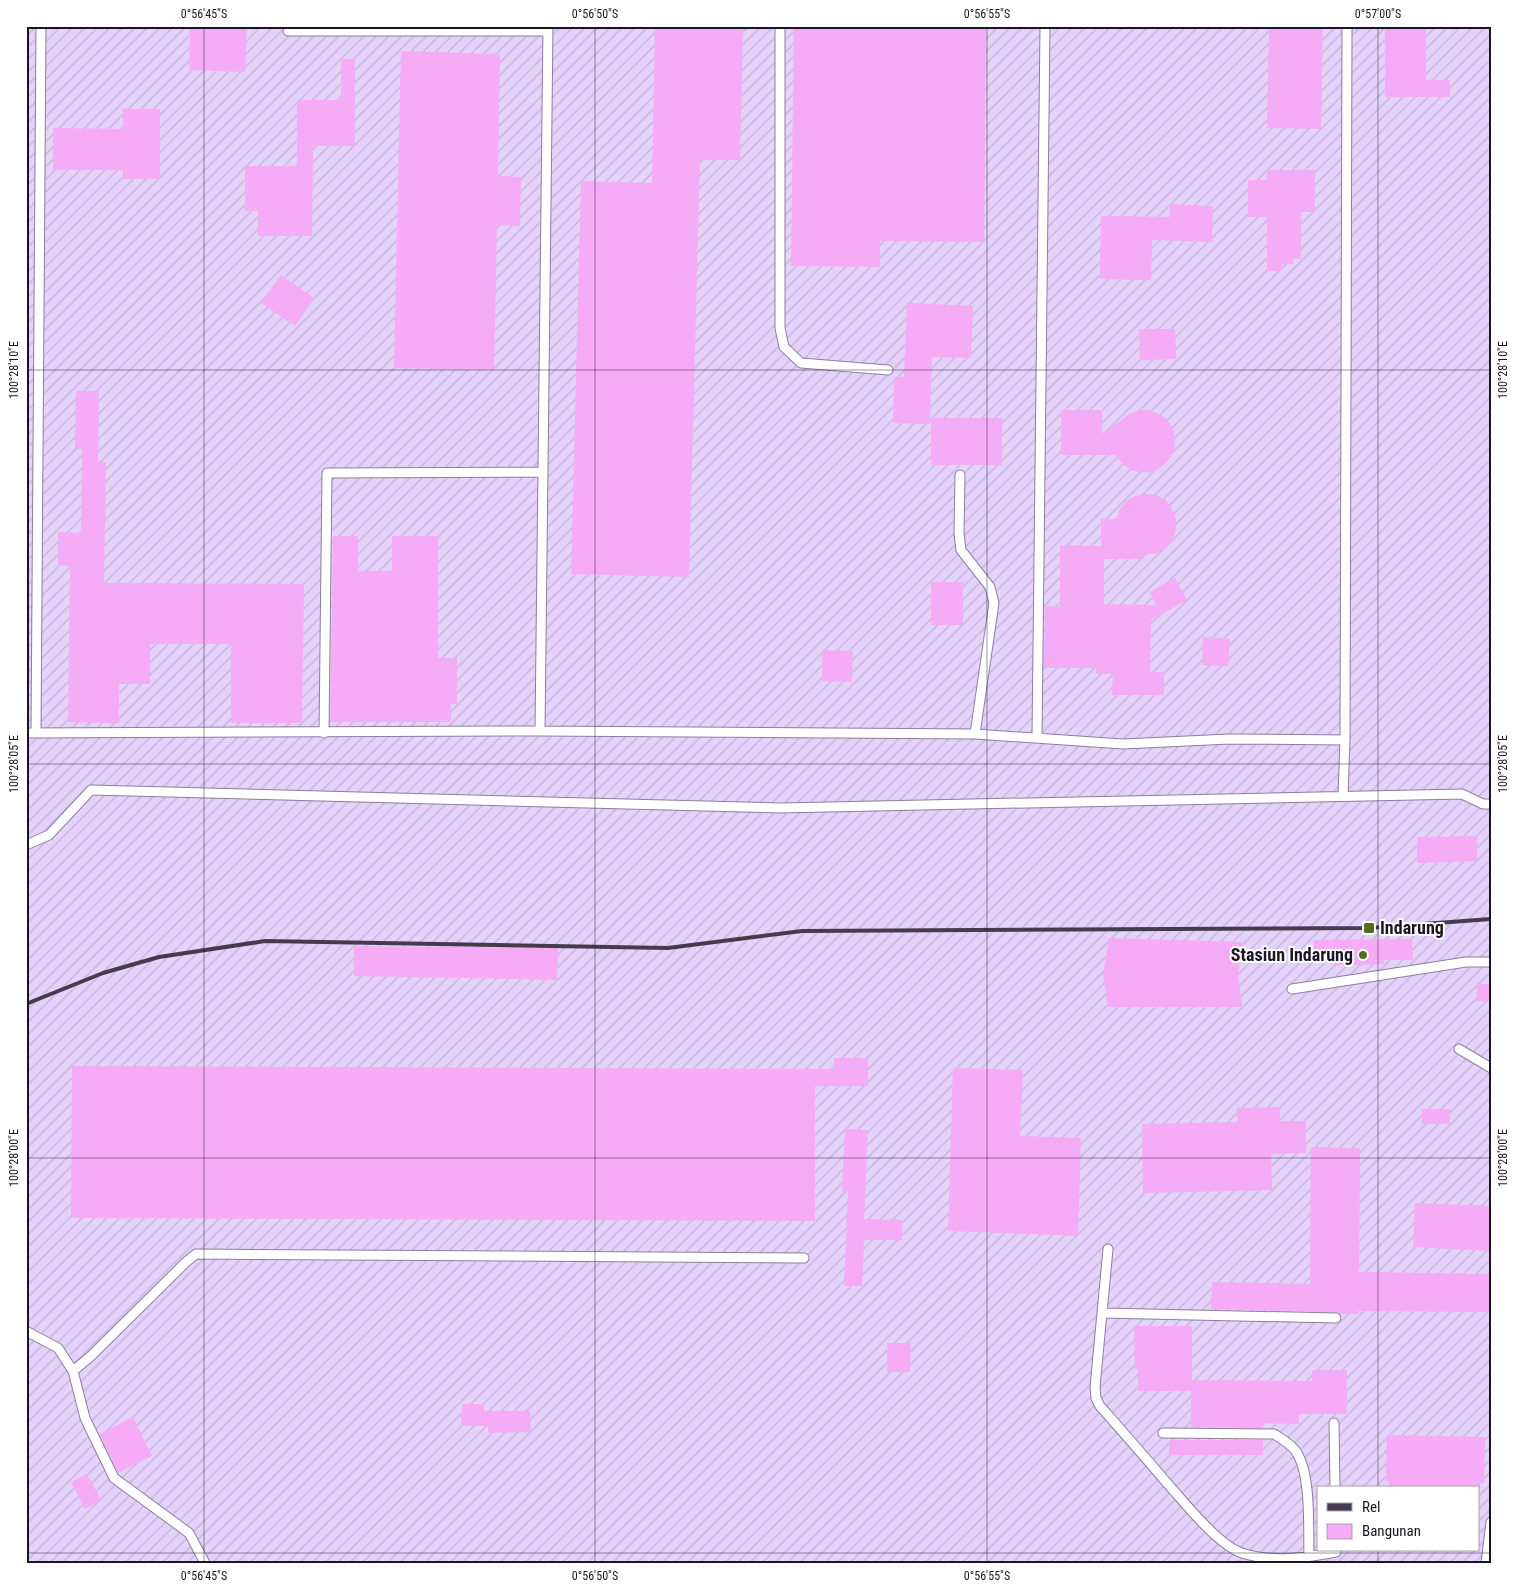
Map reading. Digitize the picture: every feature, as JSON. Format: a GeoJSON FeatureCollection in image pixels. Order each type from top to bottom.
{"type":"FeatureCollection","features":[{"type":"Feature","properties":{"kind":"lane"},"geometry":{"type":"LineString","coordinates":[[41,26],[31,733],[540,732],[975,734],[1123,744],[1230,739],[1345,740]]}},
{"type":"Feature","properties":{"kind":"lane"},"geometry":{"type":"LineString","coordinates":[[780,26],[780,328],[784,348],[801,363],[888,370]]}},
{"type":"Feature","properties":{"kind":"lane"},"geometry":{"type":"LineString","coordinates":[[1037,737],[1045,26]]}},
{"type":"Feature","properties":{"kind":"lane"},"geometry":{"type":"LineString","coordinates":[[1343,796],[1345,740],[1347,26]]}},
{"type":"Feature","properties":{"kind":"lane"},"geometry":{"type":"LineString","coordinates":[[288,31],[548,29],[540,732]]}},
{"type":"Feature","properties":{"kind":"lane"},"geometry":{"type":"LineString","coordinates":[[324,733],[327,473],[543,472]]}},
{"type":"Feature","properties":{"kind":"lane"},"geometry":{"type":"LineString","coordinates":[[960,475],[961,550],[990,587],[994,604],[975,734]]}},
{"type":"Feature","properties":{"kind":"lane"},"geometry":{"type":"LineString","coordinates":[[26,844],[49,834],[91,790],[780,808],[1462,794],[1483,804],[1491,804]]}},
{"type":"Feature","properties":{"kind":"lane"},"geometry":{"type":"LineString","coordinates":[[1292,989],[1466,962],[1491,962]]}},
{"type":"Feature","properties":{"kind":"lane"},"geometry":{"type":"LineString","coordinates":[[1459,1049],[1491,1068]]}},
{"type":"Feature","properties":{"kind":"lane"},"geometry":{"type":"LineString","coordinates":[[1108,1250],[1094,1387],[1100,1406],[1194,1514],[1224,1542],[1240,1553],[1277,1559],[1309,1557],[1332,1552]]}},
{"type":"Feature","properties":{"kind":"lane"},"geometry":{"type":"LineString","coordinates":[[73,1371],[91,1356],[196,1254],[804,1258]]}},
{"type":"Feature","properties":{"kind":"lane"},"geometry":{"type":"LineString","coordinates":[[1102,1313],[1336,1318]]}},
{"type":"Feature","properties":{"kind":"lane"},"geometry":{"type":"LineString","coordinates":[[26,1331],[58,1348],[73,1371],[85,1418],[114,1478],[189,1533],[204,1563]]}},
{"type":"Feature","properties":{"kind":"lane"},"geometry":{"type":"LineString","coordinates":[[1334,1423],[1335,1486]]}},
{"type":"Feature","properties":{"kind":"lane"},"geometry":{"type":"LineString","coordinates":[[1163,1432],[1274,1434],[1286,1441],[1299,1457],[1306,1480],[1309,1557]]}},
{"type":"Feature","properties":{"kind":"lane"},"geometry":{"type":"LineString","coordinates":[[1486,1563],[1491,1522]]}},
{"type":"Feature","properties":{"kind":"shaded area"},"geometry":{"type":"Polygon","coordinates":[[[26,26],[1491,26],[1491,1563],[26,1563],[26,26]]]}},
{"type":"Feature","properties":{"kind":"building"},"geometry":{"type":"Polygon","coordinates":[[[190,26],[247,26],[245,72],[189,70],[190,26]]]}},
{"type":"Feature","properties":{"kind":"building"},"geometry":{"type":"Polygon","coordinates":[[[655,26],[743,26],[740,160],[700,160],[689,577],[571,574],[581,181],[652,183],[655,26]]]}},
{"type":"Feature","properties":{"kind":"building"},"geometry":{"type":"Polygon","coordinates":[[[794,26],[986,26],[984,242],[880,241],[880,267],[791,266],[794,26]]]}},
{"type":"Feature","properties":{"kind":"building"},"geometry":{"type":"Polygon","coordinates":[[[1269,26],[1323,26],[1321,129],[1267,128],[1269,26]]]}},
{"type":"Feature","properties":{"kind":"building"},"geometry":{"type":"Polygon","coordinates":[[[1385,26],[1426,26],[1426,80],[1450,80],[1450,97],[1385,97],[1385,26]]]}},
{"type":"Feature","properties":{"kind":"building"},"geometry":{"type":"Polygon","coordinates":[[[401,51],[500,54],[498,176],[521,177],[520,226],[497,225],[494,370],[394,368],[401,51]]]}},
{"type":"Feature","properties":{"kind":"building"},"geometry":{"type":"Polygon","coordinates":[[[341,59],[355,59],[355,146],[313,146],[312,236],[258,236],[258,211],[245,211],[245,166],[297,166],[297,100],[341,100],[341,59]]]}},
{"type":"Feature","properties":{"kind":"building"},"geometry":{"type":"Polygon","coordinates":[[[123,109],[160,109],[160,179],[123,179],[123,170],[53,170],[53,128],[123,129],[123,109]]]}},
{"type":"Feature","properties":{"kind":"building"},"geometry":{"type":"Polygon","coordinates":[[[1267,170],[1315,170],[1315,212],[1301,212],[1301,259],[1293,259],[1293,264],[1282,264],[1282,271],[1267,271],[1267,217],[1248,217],[1248,180],[1267,180],[1267,170]]]}},
{"type":"Feature","properties":{"kind":"building"},"geometry":{"type":"Polygon","coordinates":[[[1170,204],[1213,206],[1212,242],[1152,240],[1151,280],[1100,279],[1101,216],[1170,217],[1170,204]]]}},
{"type":"Feature","properties":{"kind":"building"},"geometry":{"type":"Polygon","coordinates":[[[281,275],[314,298],[295,326],[261,303],[281,275]]]}},
{"type":"Feature","properties":{"kind":"building"},"geometry":{"type":"Polygon","coordinates":[[[907,303],[973,306],[971,358],[932,357],[930,424],[893,423],[894,377],[904,377],[907,303]]]}},
{"type":"Feature","properties":{"kind":"building"},"geometry":{"type":"Polygon","coordinates":[[[1139,329],[1175,329],[1176,359],[1140,360],[1139,329]]]}},
{"type":"Feature","properties":{"kind":"building"},"geometry":{"type":"Polygon","coordinates":[[[76,391],[99,391],[98,462],[106,462],[104,583],[304,584],[302,723],[231,723],[231,644],[150,644],[150,684],[119,684],[119,723],[68,722],[70,566],[58,565],[58,532],[81,533],[82,449],[75,449],[76,391]]]}},
{"type":"Feature","properties":{"kind":"building"},"geometry":{"type":"Polygon","coordinates":[[[1061,410],[1102,410],[1102,435],[1129,414],[1139,410],[1149,410],[1167,420],[1173,429],[1174,449],[1170,458],[1163,466],[1150,473],[1134,471],[1125,466],[1115,455],[1061,455],[1061,410]]]}},
{"type":"Feature","properties":{"kind":"building"},"geometry":{"type":"Polygon","coordinates":[[[931,418],[1002,418],[1002,465],[931,465],[931,418]]]}},
{"type":"Feature","properties":{"kind":"building"},"geometry":{"type":"Polygon","coordinates":[[[1156,495],[1166,500],[1172,509],[1176,519],[1173,539],[1166,548],[1157,553],[1141,556],[1141,559],[1104,559],[1104,604],[1156,605],[1150,592],[1175,578],[1187,600],[1151,620],[1150,672],[1164,672],[1164,695],[1112,695],[1113,674],[1096,674],[1096,668],[1044,668],[1045,606],[1060,607],[1060,545],[1101,546],[1101,519],[1116,519],[1126,501],[1135,496],[1156,495]]]}},
{"type":"Feature","properties":{"kind":"building"},"geometry":{"type":"Polygon","coordinates":[[[333,536],[358,536],[358,571],[392,571],[392,536],[438,536],[438,658],[457,658],[457,704],[451,704],[451,722],[330,722],[333,536]]]}},
{"type":"Feature","properties":{"kind":"building"},"geometry":{"type":"Polygon","coordinates":[[[931,582],[963,582],[963,625],[931,625],[931,582]]]}},
{"type":"Feature","properties":{"kind":"building"},"geometry":{"type":"Polygon","coordinates":[[[1203,637],[1230,639],[1228,666],[1202,665],[1203,637]]]}},
{"type":"Feature","properties":{"kind":"building"},"geometry":{"type":"Polygon","coordinates":[[[822,650],[853,651],[852,682],[822,681],[822,650]]]}},
{"type":"Feature","properties":{"kind":"building"},"geometry":{"type":"Polygon","coordinates":[[[1477,836],[1477,861],[1417,863],[1417,837],[1477,836]]]}},
{"type":"Feature","properties":{"kind":"building"},"geometry":{"type":"Polygon","coordinates":[[[1109,938],[1242,942],[1238,975],[1242,1007],[1108,1007],[1103,974],[1109,938]]]}},
{"type":"Feature","properties":{"kind":"building","name":"Stasiun Indarung"},"geometry":{"type":"Polygon","coordinates":[[[1412,939],[1413,960],[1384,960],[1384,964],[1360,965],[1334,965],[1334,961],[1314,961],[1314,940],[1412,939]]]}},
{"type":"Feature","properties":{"kind":"building"},"geometry":{"type":"Polygon","coordinates":[[[354,946],[558,948],[557,980],[354,976],[354,946]]]}},
{"type":"Feature","properties":{"kind":"building"},"geometry":{"type":"Polygon","coordinates":[[[1477,984],[1491,984],[1490,1001],[1476,1001],[1477,984]]]}},
{"type":"Feature","properties":{"kind":"building"},"geometry":{"type":"Polygon","coordinates":[[[834,1058],[868,1058],[868,1086],[815,1086],[815,1221],[71,1218],[72,1066],[834,1069],[834,1058]]]}},
{"type":"Feature","properties":{"kind":"building"},"geometry":{"type":"Polygon","coordinates":[[[953,1068],[1023,1070],[1020,1136],[1081,1138],[1078,1236],[948,1231],[953,1068]]]}},
{"type":"Feature","properties":{"kind":"building"},"geometry":{"type":"Polygon","coordinates":[[[1280,1107],[1280,1121],[1306,1121],[1306,1153],[1271,1154],[1272,1190],[1143,1193],[1142,1124],[1237,1122],[1237,1108],[1280,1107]]]}},
{"type":"Feature","properties":{"kind":"building"},"geometry":{"type":"Polygon","coordinates":[[[1422,1109],[1450,1109],[1450,1124],[1422,1124],[1422,1109]]]}},
{"type":"Feature","properties":{"kind":"building"},"geometry":{"type":"Polygon","coordinates":[[[845,1129],[868,1130],[864,1219],[902,1220],[902,1240],[864,1240],[862,1286],[844,1286],[848,1192],[842,1192],[845,1129]]]}},
{"type":"Feature","properties":{"kind":"building"},"geometry":{"type":"Polygon","coordinates":[[[1311,1147],[1360,1148],[1359,1272],[1491,1274],[1490,1312],[1358,1311],[1358,1314],[1340,1314],[1336,1312],[1211,1309],[1212,1282],[1310,1284],[1311,1147]]]}},
{"type":"Feature","properties":{"kind":"building"},"geometry":{"type":"Polygon","coordinates":[[[1415,1203],[1491,1206],[1491,1251],[1413,1247],[1415,1203]]]}},
{"type":"Feature","properties":{"kind":"building"},"geometry":{"type":"Polygon","coordinates":[[[1134,1326],[1192,1326],[1192,1380],[1312,1381],[1312,1370],[1347,1370],[1347,1414],[1299,1414],[1299,1424],[1263,1423],[1263,1428],[1191,1427],[1191,1391],[1138,1391],[1138,1369],[1135,1369],[1134,1326]]]}},
{"type":"Feature","properties":{"kind":"building"},"geometry":{"type":"Polygon","coordinates":[[[887,1343],[911,1343],[910,1372],[887,1372],[887,1343]]]}},
{"type":"Feature","properties":{"kind":"building"},"geometry":{"type":"Polygon","coordinates":[[[462,1404],[484,1404],[484,1411],[530,1411],[531,1432],[488,1433],[488,1426],[461,1426],[462,1404]]]}},
{"type":"Feature","properties":{"kind":"building"},"geometry":{"type":"Polygon","coordinates":[[[133,1417],[152,1456],[118,1473],[100,1434],[133,1417]]]}},
{"type":"Feature","properties":{"kind":"building"},"geometry":{"type":"Polygon","coordinates":[[[1387,1435],[1485,1437],[1484,1483],[1480,1482],[1480,1486],[1388,1486],[1389,1481],[1386,1481],[1387,1435]]]}},
{"type":"Feature","properties":{"kind":"building"},"geometry":{"type":"Polygon","coordinates":[[[1169,1440],[1263,1440],[1263,1455],[1169,1455],[1169,1440]]]}},
{"type":"Feature","properties":{"kind":"building"},"geometry":{"type":"Polygon","coordinates":[[[87,1474],[101,1500],[85,1509],[71,1482],[87,1474]]]}},
{"type":"Feature","properties":{"kind":"railway"},"geometry":{"type":"LineString","coordinates":[[26,1004],[103,973],[159,957],[265,941],[668,948],[802,931],[1369,928],[1491,919]]}},
{"type":"Feature","properties":{"kind":"place","name":"Indarung"},"geometry":{"type":"Point","coordinates":[1369,928]}},
{"type":"Feature","properties":{"kind":"place","name":"Stasiun Indarung"},"geometry":{"type":"Point","coordinates":[1363,955]}}]}
